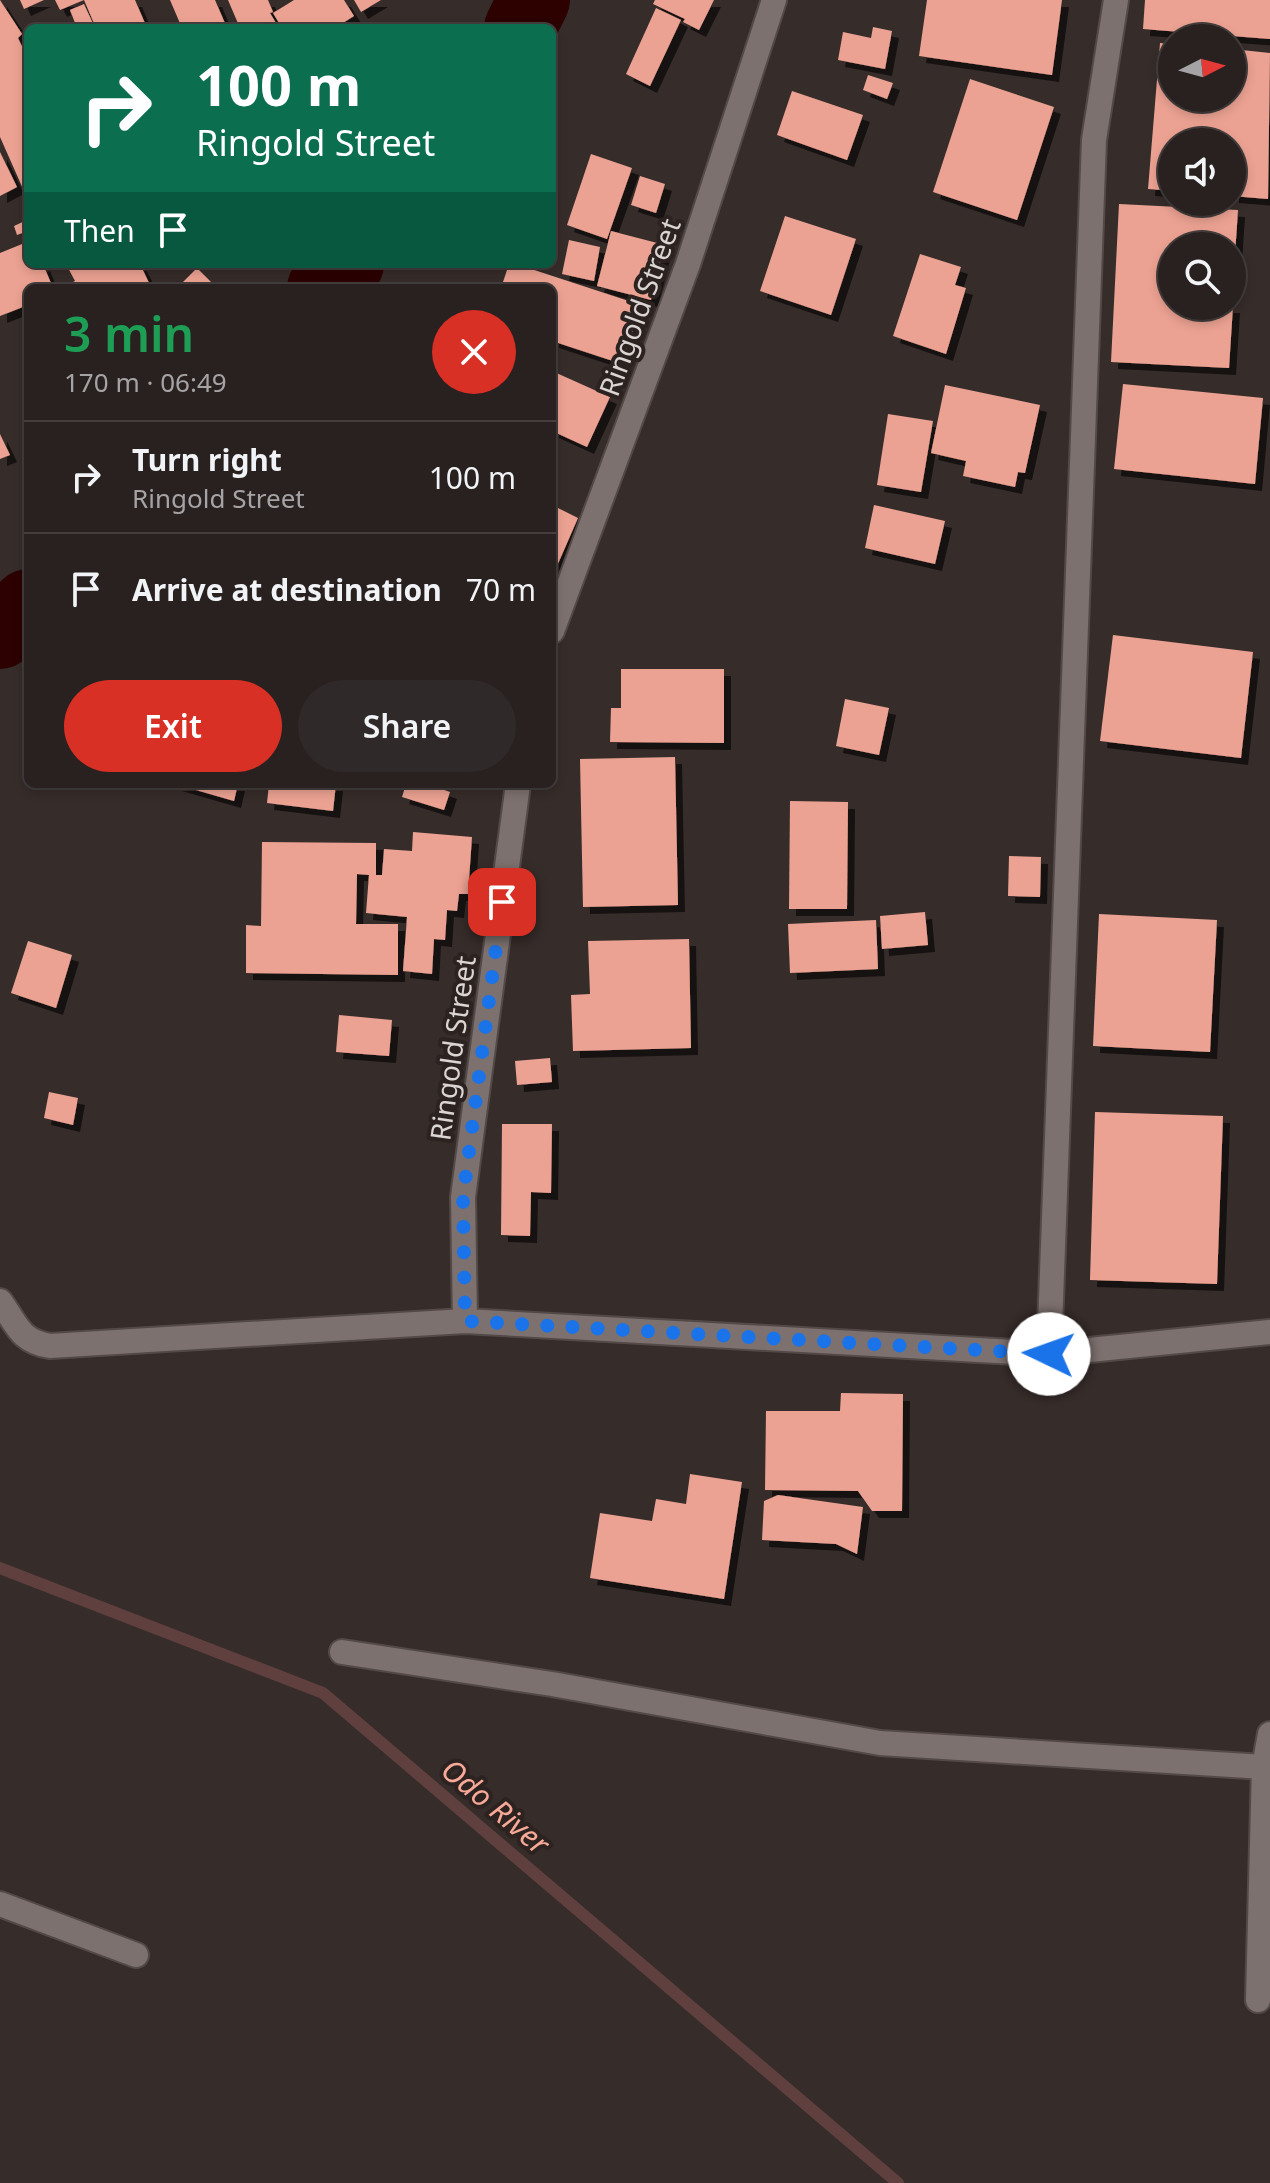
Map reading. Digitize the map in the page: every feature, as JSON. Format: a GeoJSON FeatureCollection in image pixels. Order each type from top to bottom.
{"type":"FeatureCollection","features":[{"type":"Feature","properties":{"kind":"street","name":"Ringold Street"},"geometry":{"type":"LineString","coordinates":[[556,620],[688,264],[774,0]]}},
{"type":"Feature","properties":{"kind":"street"},"geometry":{"type":"LineString","coordinates":[[1049,1354],[1094,140],[1116,0]]}},
{"type":"Feature","properties":{"kind":"street","name":"Ringold Street"},"geometry":{"type":"LineString","coordinates":[[465,1321],[463,1197],[517,788]]}},
{"type":"Feature","properties":{"kind":"street"},"geometry":{"type":"LineString","coordinates":[[0,1301],[16,1327],[32,1343],[50,1346],[465,1321],[1049,1354],[1270,1332]]}},
{"type":"Feature","properties":{"kind":"street"},"geometry":{"type":"LineString","coordinates":[[342,1652],[552,1684],[880,1743],[1264,1767]]}},
{"type":"Feature","properties":{"kind":"street"},"geometry":{"type":"LineString","coordinates":[[1258,2000],[1264,1767],[1270,1734]]}},
{"type":"Feature","properties":{"kind":"street"},"geometry":{"type":"LineString","coordinates":[[0,1904],[136,1955]]}},
{"type":"Feature","properties":{"kind":"building"},"geometry":{"type":"Polygon","coordinates":[[[0,0],[22,34],[18,38],[24,51],[24,191],[0,137],[0,0]]]}},
{"type":"Feature","properties":{"kind":"building"},"geometry":{"type":"Polygon","coordinates":[[[20,0],[44,0],[24,9],[20,0]]]}},
{"type":"Feature","properties":{"kind":"building"},"geometry":{"type":"Polygon","coordinates":[[[55,0],[84,0],[60,10],[55,0]]]}},
{"type":"Feature","properties":{"kind":"building"},"geometry":{"type":"Polygon","coordinates":[[[84,0],[135,0],[145,24],[94,24],[84,0]]]}},
{"type":"Feature","properties":{"kind":"building"},"geometry":{"type":"Polygon","coordinates":[[[170,0],[215,0],[225,24],[180,24],[170,0]]]}},
{"type":"Feature","properties":{"kind":"building"},"geometry":{"type":"Polygon","coordinates":[[[228,0],[268,0],[273,12],[270,13],[277,24],[238,24],[228,0]]]}},
{"type":"Feature","properties":{"kind":"building"},"geometry":{"type":"Polygon","coordinates":[[[294,0],[344,0],[354,16],[341,24],[280,24],[273,13],[294,0]]]}},
{"type":"Feature","properties":{"kind":"building"},"geometry":{"type":"Polygon","coordinates":[[[354,0],[381,0],[361,12],[354,0]]]}},
{"type":"Feature","properties":{"kind":"building"},"geometry":{"type":"Polygon","coordinates":[[[655,0],[714,0],[699,30],[683,22],[685,19],[653,4],[655,0]]]}},
{"type":"Feature","properties":{"kind":"building"},"geometry":{"type":"Polygon","coordinates":[[[927,0],[1062,0],[1052,75],[919,56],[927,0]]]}},
{"type":"Feature","properties":{"kind":"building"},"geometry":{"type":"Polygon","coordinates":[[[1145,0],[1270,0],[1270,39],[1246,37],[1246,24],[1158,24],[1158,30],[1143,29],[1145,0]]]}},
{"type":"Feature","properties":{"kind":"building"},"geometry":{"type":"Polygon","coordinates":[[[84,4],[93,24],[75,24],[70,10],[84,4]]]}},
{"type":"Feature","properties":{"kind":"building"},"geometry":{"type":"Polygon","coordinates":[[[656,8],[681,20],[650,86],[626,74],[656,8]]]}},
{"type":"Feature","properties":{"kind":"building"},"geometry":{"type":"Polygon","coordinates":[[[873,27],[892,31],[885,69],[838,60],[843,32],[871,38],[873,27]]]}},
{"type":"Feature","properties":{"kind":"building"},"geometry":{"type":"Polygon","coordinates":[[[1246,50],[1270,53],[1268,199],[1246,197],[1246,128],[1158,128],[1158,190],[1148,189],[1158,67],[1158,112],[1246,112],[1246,50]]]}},
{"type":"Feature","properties":{"kind":"building"},"geometry":{"type":"Polygon","coordinates":[[[868,75],[893,83],[887,99],[863,90],[868,75]]]}},
{"type":"Feature","properties":{"kind":"building"},"geometry":{"type":"Polygon","coordinates":[[[970,79],[1054,107],[1017,220],[933,192],[970,79]]]}},
{"type":"Feature","properties":{"kind":"building"},"geometry":{"type":"Polygon","coordinates":[[[792,91],[863,115],[847,160],[777,135],[792,91]]]}},
{"type":"Feature","properties":{"kind":"building"},"geometry":{"type":"Polygon","coordinates":[[[0,152],[17,187],[0,196],[0,152]]]}},
{"type":"Feature","properties":{"kind":"building"},"geometry":{"type":"Polygon","coordinates":[[[591,154],[632,168],[607,239],[567,225],[591,154]]]}},
{"type":"Feature","properties":{"kind":"building"},"geometry":{"type":"Polygon","coordinates":[[[640,176],[665,184],[656,213],[631,205],[640,176]]]}},
{"type":"Feature","properties":{"kind":"building"},"geometry":{"type":"Polygon","coordinates":[[[1119,204],[1158,206],[1158,216],[1238,216],[1237,232],[1158,232],[1158,320],[1232,320],[1229,368],[1111,362],[1119,204]]]}},
{"type":"Feature","properties":{"kind":"building"},"geometry":{"type":"Polygon","coordinates":[[[785,216],[856,239],[831,315],[760,291],[785,216]]]}},
{"type":"Feature","properties":{"kind":"building"},"geometry":{"type":"Polygon","coordinates":[[[24,221],[24,232],[17,235],[14,226],[24,221]]]}},
{"type":"Feature","properties":{"kind":"building"},"geometry":{"type":"Polygon","coordinates":[[[611,231],[665,245],[651,300],[597,286],[611,231]]]}},
{"type":"Feature","properties":{"kind":"building"},"geometry":{"type":"Polygon","coordinates":[[[569,240],[600,247],[594,281],[562,274],[569,240]]]}},
{"type":"Feature","properties":{"kind":"building"},"geometry":{"type":"Polygon","coordinates":[[[24,243],[24,268],[45,268],[51,284],[24,284],[24,307],[0,316],[0,253],[24,243]]]}},
{"type":"Feature","properties":{"kind":"building"},"geometry":{"type":"Polygon","coordinates":[[[920,254],[961,267],[955,285],[966,288],[946,354],[893,336],[920,254]]]}},
{"type":"Feature","properties":{"kind":"building"},"geometry":{"type":"Polygon","coordinates":[[[68,268],[142,268],[150,284],[68,284],[75,281],[68,268]]]}},
{"type":"Feature","properties":{"kind":"building"},"geometry":{"type":"Polygon","coordinates":[[[197,268],[213,284],[181,284],[197,268]]]}},
{"type":"Feature","properties":{"kind":"building"},"geometry":{"type":"Polygon","coordinates":[[[508,268],[528,268],[641,305],[622,364],[556,342],[556,284],[502,284],[508,268]]]}},
{"type":"Feature","properties":{"kind":"building"},"geometry":{"type":"Polygon","coordinates":[[[556,373],[610,397],[587,447],[556,433],[556,373]]]}},
{"type":"Feature","properties":{"kind":"building"},"geometry":{"type":"Polygon","coordinates":[[[1123,384],[1263,398],[1255,484],[1114,469],[1123,384]]]}},
{"type":"Feature","properties":{"kind":"building"},"geometry":{"type":"Polygon","coordinates":[[[945,385],[1040,405],[1025,473],[1018,472],[1015,487],[963,476],[966,461],[931,453],[945,385]]]}},
{"type":"Feature","properties":{"kind":"building"},"geometry":{"type":"Polygon","coordinates":[[[888,414],[933,421],[921,492],[877,485],[888,414]]]}},
{"type":"Feature","properties":{"kind":"building"},"geometry":{"type":"Polygon","coordinates":[[[0,434],[10,455],[0,459],[0,434]]]}},
{"type":"Feature","properties":{"kind":"building"},"geometry":{"type":"Polygon","coordinates":[[[874,505],[945,521],[935,564],[865,548],[874,505]]]}},
{"type":"Feature","properties":{"kind":"building"},"geometry":{"type":"Polygon","coordinates":[[[556,507],[578,518],[556,565],[556,507]]]}},
{"type":"Feature","properties":{"kind":"building"},"geometry":{"type":"Polygon","coordinates":[[[1113,635],[1253,652],[1241,758],[1100,741],[1113,635]]]}},
{"type":"Feature","properties":{"kind":"building"},"geometry":{"type":"Polygon","coordinates":[[[621,669],[724,669],[724,743],[610,742],[611,708],[621,708],[621,669]]]}},
{"type":"Feature","properties":{"kind":"building"},"geometry":{"type":"Polygon","coordinates":[[[845,699],[889,708],[879,755],[836,746],[845,699]]]}},
{"type":"Feature","properties":{"kind":"building"},"geometry":{"type":"Polygon","coordinates":[[[675,757],[678,905],[583,907],[580,759],[675,757]]]}},
{"type":"Feature","properties":{"kind":"building"},"geometry":{"type":"Polygon","coordinates":[[[189,788],[237,788],[234,801],[189,788]]]}},
{"type":"Feature","properties":{"kind":"building"},"geometry":{"type":"Polygon","coordinates":[[[269,788],[336,788],[333,811],[267,803],[269,788]]]}},
{"type":"Feature","properties":{"kind":"building"},"geometry":{"type":"Polygon","coordinates":[[[405,788],[438,788],[450,792],[444,810],[402,797],[405,788]]]}},
{"type":"Feature","properties":{"kind":"building"},"geometry":{"type":"Polygon","coordinates":[[[790,801],[848,802],[847,909],[789,909],[790,801]]]}},
{"type":"Feature","properties":{"kind":"building"},"geometry":{"type":"Polygon","coordinates":[[[413,832],[472,837],[468,894],[459,894],[457,911],[447,910],[445,940],[434,939],[432,974],[403,971],[407,917],[366,913],[369,875],[357,874],[356,924],[398,924],[398,975],[246,973],[246,925],[261,926],[262,842],[376,843],[376,875],[382,875],[384,849],[412,851],[413,832]]]}},
{"type":"Feature","properties":{"kind":"building"},"geometry":{"type":"Polygon","coordinates":[[[1009,856],[1041,857],[1040,897],[1008,896],[1009,856]]]}},
{"type":"Feature","properties":{"kind":"building"},"geometry":{"type":"Polygon","coordinates":[[[925,912],[928,945],[882,949],[880,916],[925,912]]]}},
{"type":"Feature","properties":{"kind":"building"},"geometry":{"type":"Polygon","coordinates":[[[1099,914],[1217,920],[1210,1052],[1093,1046],[1099,914]]]}},
{"type":"Feature","properties":{"kind":"building"},"geometry":{"type":"Polygon","coordinates":[[[876,920],[878,969],[790,973],[788,924],[876,920]]]}},
{"type":"Feature","properties":{"kind":"building"},"geometry":{"type":"Polygon","coordinates":[[[689,939],[691,1048],[573,1051],[571,995],[590,994],[588,941],[689,939]]]}},
{"type":"Feature","properties":{"kind":"building"},"geometry":{"type":"Polygon","coordinates":[[[28,941],[72,955],[56,1008],[11,993],[28,941]]]}},
{"type":"Feature","properties":{"kind":"building"},"geometry":{"type":"Polygon","coordinates":[[[339,1015],[392,1020],[389,1056],[336,1052],[339,1015]]]}},
{"type":"Feature","properties":{"kind":"building"},"geometry":{"type":"Polygon","coordinates":[[[550,1058],[552,1082],[517,1085],[515,1061],[550,1058]]]}},
{"type":"Feature","properties":{"kind":"building"},"geometry":{"type":"Polygon","coordinates":[[[49,1092],[78,1098],[73,1125],[44,1118],[49,1092]]]}},
{"type":"Feature","properties":{"kind":"building"},"geometry":{"type":"Polygon","coordinates":[[[1095,1112],[1223,1116],[1217,1284],[1090,1280],[1095,1112]]]}},
{"type":"Feature","properties":{"kind":"building"},"geometry":{"type":"Polygon","coordinates":[[[502,1124],[552,1124],[551,1193],[531,1192],[530,1236],[501,1235],[502,1124]]]}},
{"type":"Feature","properties":{"kind":"building"},"geometry":{"type":"Polygon","coordinates":[[[841,1393],[903,1394],[902,1511],[872,1511],[858,1491],[765,1490],[766,1411],[840,1411],[841,1393]]]}},
{"type":"Feature","properties":{"kind":"building"},"geometry":{"type":"Polygon","coordinates":[[[690,1474],[742,1482],[724,1599],[590,1578],[600,1513],[652,1521],[656,1499],[686,1504],[690,1474]]]}},
{"type":"Feature","properties":{"kind":"building"},"geometry":{"type":"Polygon","coordinates":[[[778,1495],[863,1507],[857,1554],[836,1544],[762,1540],[764,1501],[778,1495]]]}},
{"type":"Feature","properties":{"kind":"waterway"},"geometry":{"type":"LineString","coordinates":[[522,24],[534,0]]}},
{"type":"Feature","properties":{"kind":"waterway"},"geometry":{"type":"LineString","coordinates":[[327,284],[344,268]]}},
{"type":"Feature","properties":{"kind":"waterway"},"geometry":{"type":"LineString","coordinates":[[0,633],[24,609]]}},
{"type":"Feature","properties":{"kind":"waterway","name":"Odo River"},"geometry":{"type":"LineString","coordinates":[[0,1568],[323,1693],[898,2183]]}},
{"type":"Feature","properties":{"kind":"route"},"geometry":{"type":"LineString","coordinates":[[502,902],[463,1197],[465,1321],[1049,1354]]}}]}
